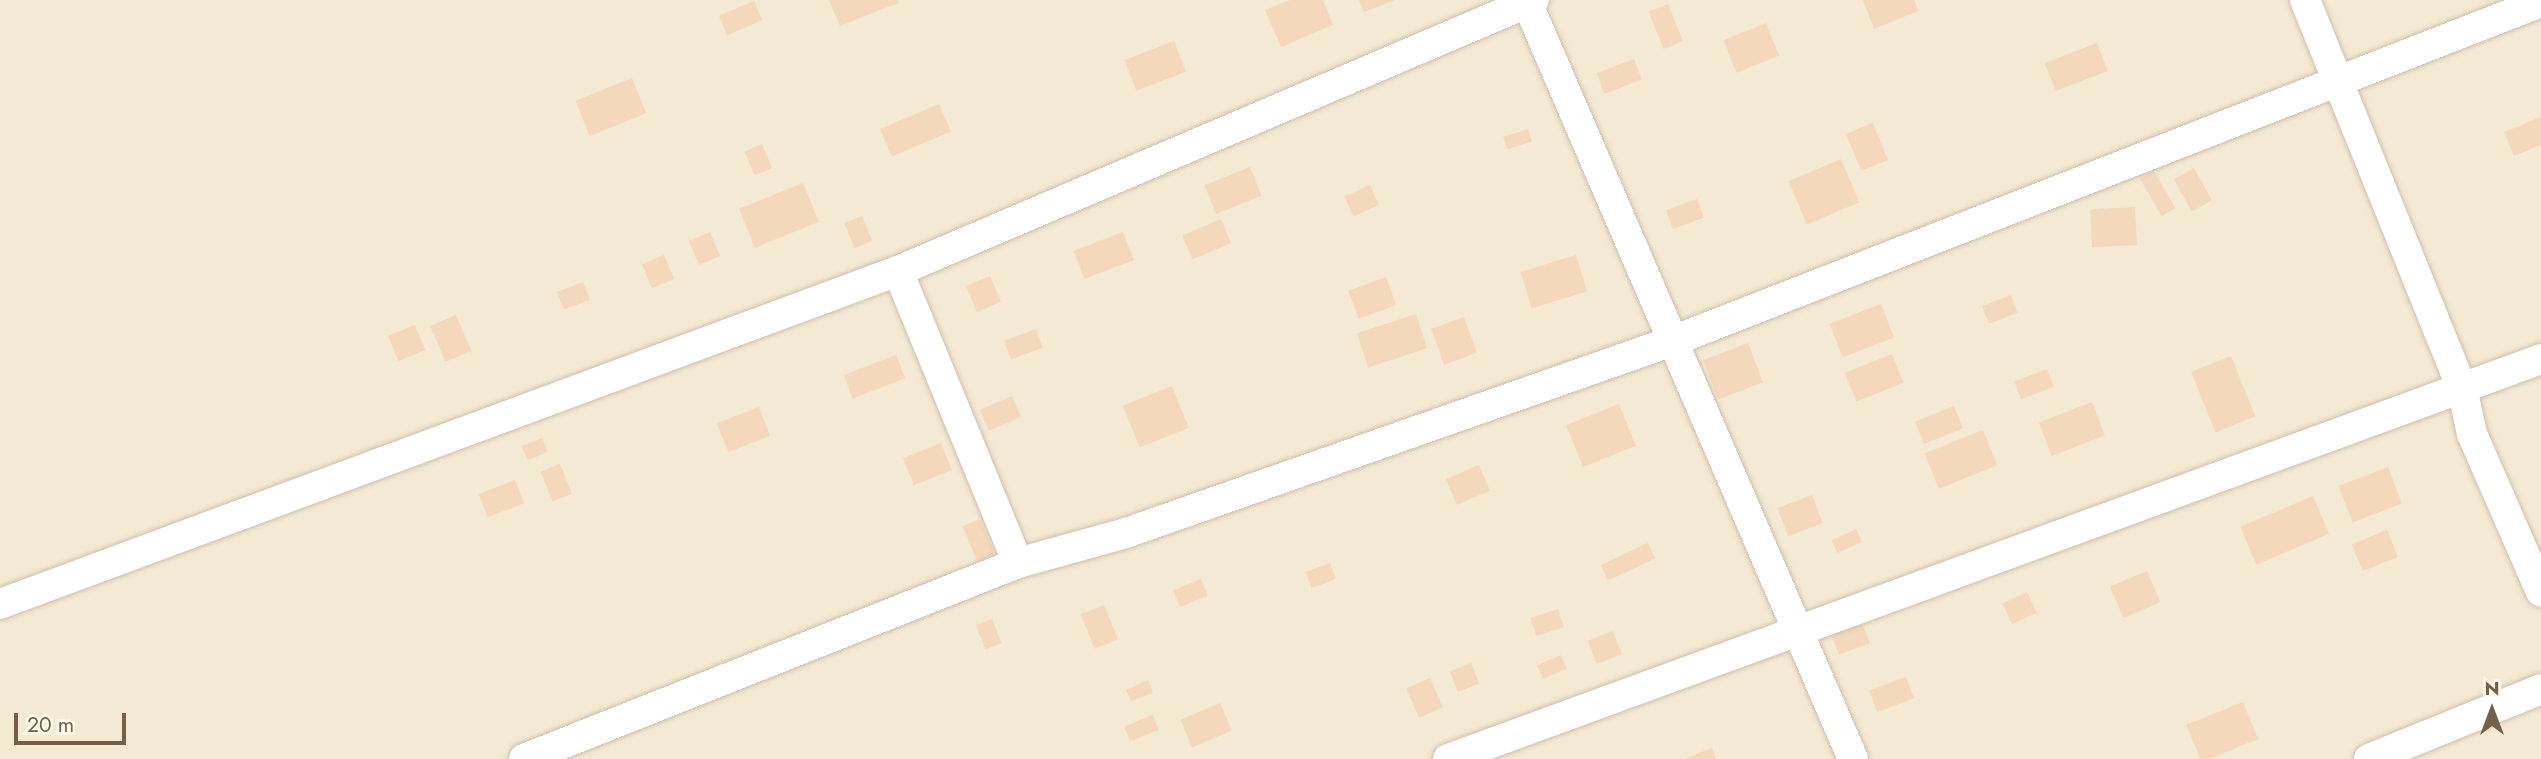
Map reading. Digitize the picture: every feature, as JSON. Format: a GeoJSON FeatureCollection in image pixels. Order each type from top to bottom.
{"type":"FeatureCollection","features":[{"type":"Feature","properties":{"kind":"street"},"geometry":{"type":"LineString","coordinates":[[2305,0],[2339,78],[2462,388],[2472,434],[2541,592]]}},
{"type":"Feature","properties":{"kind":"street"},"geometry":{"type":"LineString","coordinates":[[0,604],[898,271],[1529,1],[1670,342],[1853,759]]}},
{"type":"Feature","properties":{"kind":"street"},"geometry":{"type":"LineString","coordinates":[[524,759],[1018,563],[1126,533],[1670,342],[2339,78],[2541,2]]}},
{"type":"Feature","properties":{"kind":"street"},"geometry":{"type":"LineString","coordinates":[[898,271],[1018,563]]}},
{"type":"Feature","properties":{"kind":"street"},"geometry":{"type":"LineString","coordinates":[[1448,759],[1795,628],[2541,359]]}},
{"type":"Feature","properties":{"kind":"street"},"geometry":{"type":"LineString","coordinates":[[2369,759],[2541,689]]}},
{"type":"Feature","properties":{"kind":"shaded area"},"geometry":{"type":"Polygon","coordinates":[[[0,0],[2541,0],[2541,759],[0,759],[0,0]]]}},
{"type":"Feature","properties":{"kind":"building"},"geometry":{"type":"Polygon","coordinates":[[[829,0],[897,0],[898,3],[840,26],[829,0]]]}},
{"type":"Feature","properties":{"kind":"building"},"geometry":{"type":"Polygon","coordinates":[[[1290,0],[1323,0],[1333,25],[1281,47],[1265,10],[1290,0]]]}},
{"type":"Feature","properties":{"kind":"building"},"geometry":{"type":"Polygon","coordinates":[[[1359,0],[1395,0],[1364,12],[1359,0]]]}},
{"type":"Feature","properties":{"kind":"building"},"geometry":{"type":"Polygon","coordinates":[[[1863,0],[1914,0],[1918,11],[1874,29],[1863,0]]]}},
{"type":"Feature","properties":{"kind":"building"},"geometry":{"type":"Polygon","coordinates":[[[754,1],[762,20],[727,35],[719,16],[754,1]]]}},
{"type":"Feature","properties":{"kind":"building"},"geometry":{"type":"Polygon","coordinates":[[[1668,4],[1683,41],[1664,49],[1649,12],[1668,4]]]}},
{"type":"Feature","properties":{"kind":"building"},"geometry":{"type":"Polygon","coordinates":[[[1766,23],[1779,55],[1736,73],[1723,40],[1766,23]]]}},
{"type":"Feature","properties":{"kind":"building"},"geometry":{"type":"Polygon","coordinates":[[[1174,41],[1186,72],[1136,91],[1125,60],[1174,41]]]}},
{"type":"Feature","properties":{"kind":"building"},"geometry":{"type":"Polygon","coordinates":[[[2097,43],[2108,71],[2055,91],[2045,63],[2097,43]]]}},
{"type":"Feature","properties":{"kind":"building"},"geometry":{"type":"Polygon","coordinates":[[[1634,59],[1642,80],[1605,94],[1597,73],[1634,59]]]}},
{"type":"Feature","properties":{"kind":"building"},"geometry":{"type":"Polygon","coordinates":[[[632,78],[646,113],[590,136],[575,101],[632,78]]]}},
{"type":"Feature","properties":{"kind":"building"},"geometry":{"type":"Polygon","coordinates":[[[939,104],[951,132],[892,157],[880,129],[939,104]]]}},
{"type":"Feature","properties":{"kind":"building"},"geometry":{"type":"Polygon","coordinates":[[[2541,117],[2541,145],[2514,156],[2504,132],[2541,117]]]}},
{"type":"Feature","properties":{"kind":"building"},"geometry":{"type":"Polygon","coordinates":[[[1873,123],[1888,160],[1861,171],[1846,134],[1873,123]]]}},
{"type":"Feature","properties":{"kind":"building"},"geometry":{"type":"Polygon","coordinates":[[[1528,129],[1532,141],[1507,149],[1503,137],[1528,129]]]}},
{"type":"Feature","properties":{"kind":"building"},"geometry":{"type":"Polygon","coordinates":[[[762,144],[772,168],[755,175],[745,151],[762,144]]]}},
{"type":"Feature","properties":{"kind":"building"},"geometry":{"type":"Polygon","coordinates":[[[1841,159],[1859,202],[1807,225],[1789,181],[1841,159]]]}},
{"type":"Feature","properties":{"kind":"building"},"geometry":{"type":"Polygon","coordinates":[[[1250,167],[1262,196],[1216,214],[1205,185],[1250,167]]]}},
{"type":"Feature","properties":{"kind":"building"},"geometry":{"type":"Polygon","coordinates":[[[2194,168],[2212,200],[2192,212],[2174,179],[2194,168]]]}},
{"type":"Feature","properties":{"kind":"building"},"geometry":{"type":"Polygon","coordinates":[[[2154,171],[2176,208],[2162,216],[2140,179],[2154,171]]]}},
{"type":"Feature","properties":{"kind":"building"},"geometry":{"type":"Polygon","coordinates":[[[803,183],[819,222],[755,248],[739,209],[803,183]]]}},
{"type":"Feature","properties":{"kind":"building"},"geometry":{"type":"Polygon","coordinates":[[[1370,185],[1379,205],[1353,216],[1344,196],[1370,185]]]}},
{"type":"Feature","properties":{"kind":"building"},"geometry":{"type":"Polygon","coordinates":[[[1697,199],[1704,218],[1673,229],[1666,210],[1697,199]]]}},
{"type":"Feature","properties":{"kind":"building"},"geometry":{"type":"Polygon","coordinates":[[[2135,207],[2137,245],[2092,247],[2090,209],[2135,207]]]}},
{"type":"Feature","properties":{"kind":"building"},"geometry":{"type":"Polygon","coordinates":[[[862,216],[872,241],[854,248],[844,223],[862,216]]]}},
{"type":"Feature","properties":{"kind":"building"},"geometry":{"type":"Polygon","coordinates":[[[1221,219],[1231,243],[1192,259],[1182,235],[1221,219]]]}},
{"type":"Feature","properties":{"kind":"building"},"geometry":{"type":"Polygon","coordinates":[[[710,232],[720,256],[699,265],[689,241],[710,232]]]}},
{"type":"Feature","properties":{"kind":"building"},"geometry":{"type":"Polygon","coordinates":[[[1123,232],[1134,260],[1084,279],[1074,251],[1123,232]]]}},
{"type":"Feature","properties":{"kind":"building"},"geometry":{"type":"Polygon","coordinates":[[[664,255],[674,279],[652,288],[642,264],[664,255]]]}},
{"type":"Feature","properties":{"kind":"building"},"geometry":{"type":"Polygon","coordinates":[[[1576,255],[1587,291],[1532,308],[1521,272],[1576,255]]]}},
{"type":"Feature","properties":{"kind":"building"},"geometry":{"type":"Polygon","coordinates":[[[990,276],[1001,302],[977,312],[966,286],[990,276]]]}},
{"type":"Feature","properties":{"kind":"building"},"geometry":{"type":"Polygon","coordinates":[[[1386,277],[1396,305],[1359,319],[1348,291],[1386,277]]]}},
{"type":"Feature","properties":{"kind":"building"},"geometry":{"type":"Polygon","coordinates":[[[583,282],[590,300],[564,310],[557,292],[583,282]]]}},
{"type":"Feature","properties":{"kind":"building"},"geometry":{"type":"Polygon","coordinates":[[[2011,295],[2018,313],[1989,324],[1982,306],[2011,295]]]}},
{"type":"Feature","properties":{"kind":"building"},"geometry":{"type":"Polygon","coordinates":[[[1881,304],[1894,338],[1843,357],[1830,324],[1881,304]]]}},
{"type":"Feature","properties":{"kind":"building"},"geometry":{"type":"Polygon","coordinates":[[[1416,314],[1427,348],[1368,367],[1357,333],[1416,314]]]}},
{"type":"Feature","properties":{"kind":"building"},"geometry":{"type":"Polygon","coordinates":[[[456,315],[471,351],[445,362],[430,326],[456,315]]]}},
{"type":"Feature","properties":{"kind":"building"},"geometry":{"type":"Polygon","coordinates":[[[1464,317],[1477,353],[1444,365],[1431,329],[1464,317]]]}},
{"type":"Feature","properties":{"kind":"building"},"geometry":{"type":"Polygon","coordinates":[[[415,325],[425,350],[398,361],[388,336],[415,325]]]}},
{"type":"Feature","properties":{"kind":"building"},"geometry":{"type":"Polygon","coordinates":[[[1036,329],[1043,348],[1011,359],[1004,341],[1036,329]]]}},
{"type":"Feature","properties":{"kind":"building"},"geometry":{"type":"Polygon","coordinates":[[[1748,343],[1763,382],[1718,399],[1703,360],[1748,343]]]}},
{"type":"Feature","properties":{"kind":"building"},"geometry":{"type":"Polygon","coordinates":[[[1892,354],[1904,383],[1856,402],[1845,373],[1892,354]]]}},
{"type":"Feature","properties":{"kind":"building"},"geometry":{"type":"Polygon","coordinates":[[[896,355],[905,378],[853,398],[844,375],[896,355]]]}},
{"type":"Feature","properties":{"kind":"building"},"geometry":{"type":"Polygon","coordinates":[[[2231,356],[2255,416],[2215,432],[2191,372],[2231,356]]]}},
{"type":"Feature","properties":{"kind":"building"},"geometry":{"type":"Polygon","coordinates":[[[2047,369],[2054,387],[2021,399],[2014,382],[2047,369]]]}},
{"type":"Feature","properties":{"kind":"building"},"geometry":{"type":"Polygon","coordinates":[[[1172,386],[1189,428],[1140,448],[1123,406],[1172,386]]]}},
{"type":"Feature","properties":{"kind":"building"},"geometry":{"type":"Polygon","coordinates":[[[1012,396],[1021,417],[989,431],[980,410],[1012,396]]]}},
{"type":"Feature","properties":{"kind":"building"},"geometry":{"type":"Polygon","coordinates":[[[2092,402],[2105,436],[2052,456],[2039,422],[2092,402]]]}},
{"type":"Feature","properties":{"kind":"building"},"geometry":{"type":"Polygon","coordinates":[[[1619,404],[1636,446],[1583,467],[1566,425],[1619,404]]]}},
{"type":"Feature","properties":{"kind":"building"},"geometry":{"type":"Polygon","coordinates":[[[1954,406],[1963,428],[1924,444],[1915,422],[1954,406]]]}},
{"type":"Feature","properties":{"kind":"building"},"geometry":{"type":"Polygon","coordinates":[[[759,407],[770,436],[728,452],[717,423],[759,407]]]}},
{"type":"Feature","properties":{"kind":"building"},"geometry":{"type":"Polygon","coordinates":[[[1983,430],[1997,465],[1939,489],[1925,454],[1983,430]]]}},
{"type":"Feature","properties":{"kind":"building"},"geometry":{"type":"Polygon","coordinates":[[[542,438],[548,452],[528,460],[522,447],[542,438]]]}},
{"type":"Feature","properties":{"kind":"building"},"geometry":{"type":"Polygon","coordinates":[[[941,443],[952,470],[914,485],[903,458],[941,443]]]}},
{"type":"Feature","properties":{"kind":"building"},"geometry":{"type":"Polygon","coordinates":[[[560,464],[572,494],[553,502],[541,472],[560,464]]]}},
{"type":"Feature","properties":{"kind":"building"},"geometry":{"type":"Polygon","coordinates":[[[1479,465],[1490,491],[1457,505],[1446,479],[1479,465]]]}},
{"type":"Feature","properties":{"kind":"building"},"geometry":{"type":"Polygon","coordinates":[[[2388,467],[2402,503],[2352,522],[2339,486],[2388,467]]]}},
{"type":"Feature","properties":{"kind":"building"},"geometry":{"type":"Polygon","coordinates":[[[515,480],[524,503],[488,517],[479,494],[515,480]]]}},
{"type":"Feature","properties":{"kind":"building"},"geometry":{"type":"Polygon","coordinates":[[[1812,495],[1823,523],[1788,536],[1777,508],[1812,495]]]}},
{"type":"Feature","properties":{"kind":"building"},"geometry":{"type":"Polygon","coordinates":[[[2313,496],[2329,534],[2256,565],[2240,527],[2313,496]]]}},
{"type":"Feature","properties":{"kind":"building"},"geometry":{"type":"Polygon","coordinates":[[[980,519],[995,554],[977,561],[963,526],[980,519]]]}},
{"type":"Feature","properties":{"kind":"building"},"geometry":{"type":"Polygon","coordinates":[[[1856,529],[1862,542],[1837,553],[1832,540],[1856,529]]]}},
{"type":"Feature","properties":{"kind":"building"},"geometry":{"type":"Polygon","coordinates":[[[2387,530],[2398,557],[2363,571],[2352,544],[2387,530]]]}},
{"type":"Feature","properties":{"kind":"building"},"geometry":{"type":"Polygon","coordinates":[[[1648,543],[1655,558],[1608,580],[1601,565],[1648,543]]]}},
{"type":"Feature","properties":{"kind":"building"},"geometry":{"type":"Polygon","coordinates":[[[1330,563],[1336,579],[1312,588],[1306,572],[1330,563]]]}},
{"type":"Feature","properties":{"kind":"building"},"geometry":{"type":"Polygon","coordinates":[[[2147,571],[2160,602],[2123,618],[2110,587],[2147,571]]]}},
{"type":"Feature","properties":{"kind":"building"},"geometry":{"type":"Polygon","coordinates":[[[1201,579],[1208,596],[1180,607],[1173,590],[1201,579]]]}},
{"type":"Feature","properties":{"kind":"building"},"geometry":{"type":"Polygon","coordinates":[[[2027,592],[2037,613],[2012,624],[2003,603],[2027,592]]]}},
{"type":"Feature","properties":{"kind":"building"},"geometry":{"type":"Polygon","coordinates":[[[1104,605],[1118,639],[1095,649],[1081,614],[1104,605]]]}},
{"type":"Feature","properties":{"kind":"building"},"geometry":{"type":"Polygon","coordinates":[[[1558,609],[1564,627],[1536,636],[1530,618],[1558,609]]]}},
{"type":"Feature","properties":{"kind":"building"},"geometry":{"type":"Polygon","coordinates":[[[1859,615],[1870,643],[1839,655],[1828,627],[1859,615]]]}},
{"type":"Feature","properties":{"kind":"building"},"geometry":{"type":"Polygon","coordinates":[[[992,619],[1001,643],[985,649],[976,625],[992,619]]]}},
{"type":"Feature","properties":{"kind":"building"},"geometry":{"type":"Polygon","coordinates":[[[1613,631],[1622,654],[1597,664],[1588,641],[1613,631]]]}},
{"type":"Feature","properties":{"kind":"building"},"geometry":{"type":"Polygon","coordinates":[[[1561,655],[1567,669],[1543,679],[1537,665],[1561,655]]]}},
{"type":"Feature","properties":{"kind":"building"},"geometry":{"type":"Polygon","coordinates":[[[1471,663],[1479,683],[1458,692],[1450,672],[1471,663]]]}},
{"type":"Feature","properties":{"kind":"building"},"geometry":{"type":"Polygon","coordinates":[[[1906,677],[1914,699],[1877,712],[1869,690],[1906,677]]]}},
{"type":"Feature","properties":{"kind":"building"},"geometry":{"type":"Polygon","coordinates":[[[1430,678],[1443,707],[1419,718],[1406,689],[1430,678]]]}},
{"type":"Feature","properties":{"kind":"building"},"geometry":{"type":"Polygon","coordinates":[[[1148,680],[1153,693],[1131,701],[1126,690],[1148,680]]]}},
{"type":"Feature","properties":{"kind":"building"},"geometry":{"type":"Polygon","coordinates":[[[2243,702],[2258,739],[2209,759],[2200,759],[2186,725],[2243,702]]]}},
{"type":"Feature","properties":{"kind":"building"},"geometry":{"type":"Polygon","coordinates":[[[1220,703],[1232,731],[1192,747],[1180,720],[1220,703]]]}},
{"type":"Feature","properties":{"kind":"building"},"geometry":{"type":"Polygon","coordinates":[[[1153,715],[1159,730],[1130,741],[1124,727],[1153,715]]]}},
{"type":"Feature","properties":{"kind":"building"},"geometry":{"type":"Polygon","coordinates":[[[1712,748],[1716,759],[1684,759],[1712,748]]]}}]}
